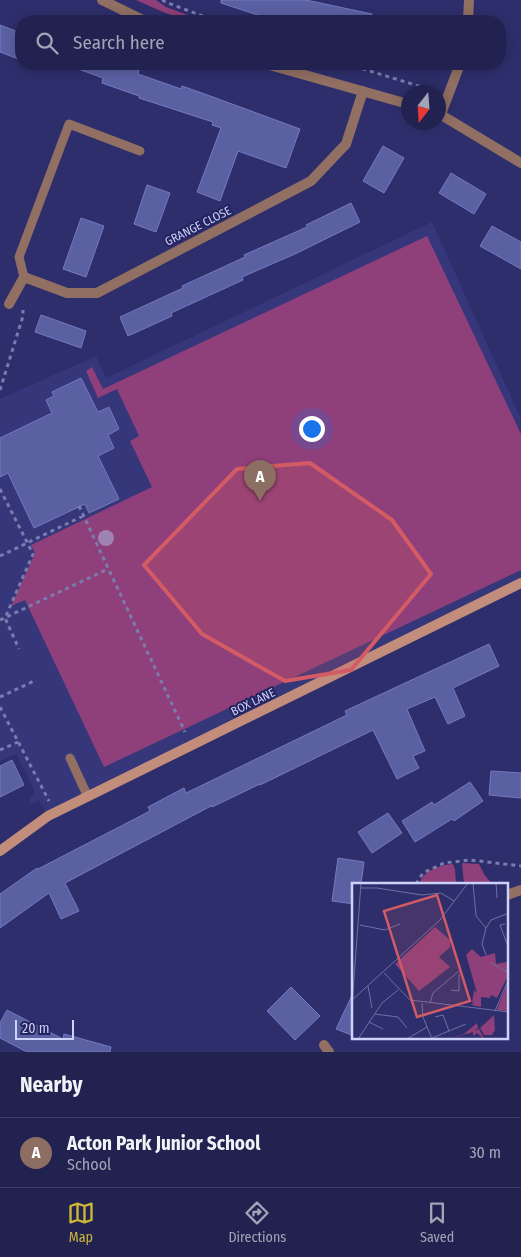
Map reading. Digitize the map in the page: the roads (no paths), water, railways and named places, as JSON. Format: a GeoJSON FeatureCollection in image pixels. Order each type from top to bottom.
{"type":"FeatureCollection","features":[{"type":"Feature","properties":{"kind":"street"},"geometry":{"type":"LineString","coordinates":[[102,0],[133,15]]}},
{"type":"Feature","properties":{"kind":"street"},"geometry":{"type":"LineString","coordinates":[[468,15],[469,0]]}},
{"type":"Feature","properties":{"kind":"street"},"geometry":{"type":"LineString","coordinates":[[288,70],[401,102]]}},
{"type":"Feature","properties":{"kind":"street"},"geometry":{"type":"LineString","coordinates":[[446,99],[458,70]]}},
{"type":"Feature","properties":{"kind":"street","name":"GRANGE CLOSE"},"geometry":{"type":"LineString","coordinates":[[24,277],[67,293],[97,293],[311,181],[346,144],[363,91]]}},
{"type":"Feature","properties":{"kind":"street"},"geometry":{"type":"LineString","coordinates":[[446,117],[521,163]]}},
{"type":"Feature","properties":{"kind":"street"},"geometry":{"type":"LineString","coordinates":[[9,304],[24,277]]}},
{"type":"Feature","properties":{"kind":"street","name":"BOX LANE"},"geometry":{"type":"LineString","coordinates":[[0,851],[48,816],[88,798],[521,583]]}},
{"type":"Feature","properties":{"kind":"street"},"geometry":{"type":"LineString","coordinates":[[508,895],[521,890]]}},
{"type":"Feature","properties":{"kind":"lane"},"geometry":{"type":"LineString","coordinates":[[24,277],[19,257],[69,124],[140,151]]}},
{"type":"Feature","properties":{"kind":"lane"},"geometry":{"type":"LineString","coordinates":[[70,758],[88,798]]}},
{"type":"Feature","properties":{"kind":"place","name":"Acton Park Junior School"},"geometry":{"type":"Point","coordinates":[260,501]}}]}
